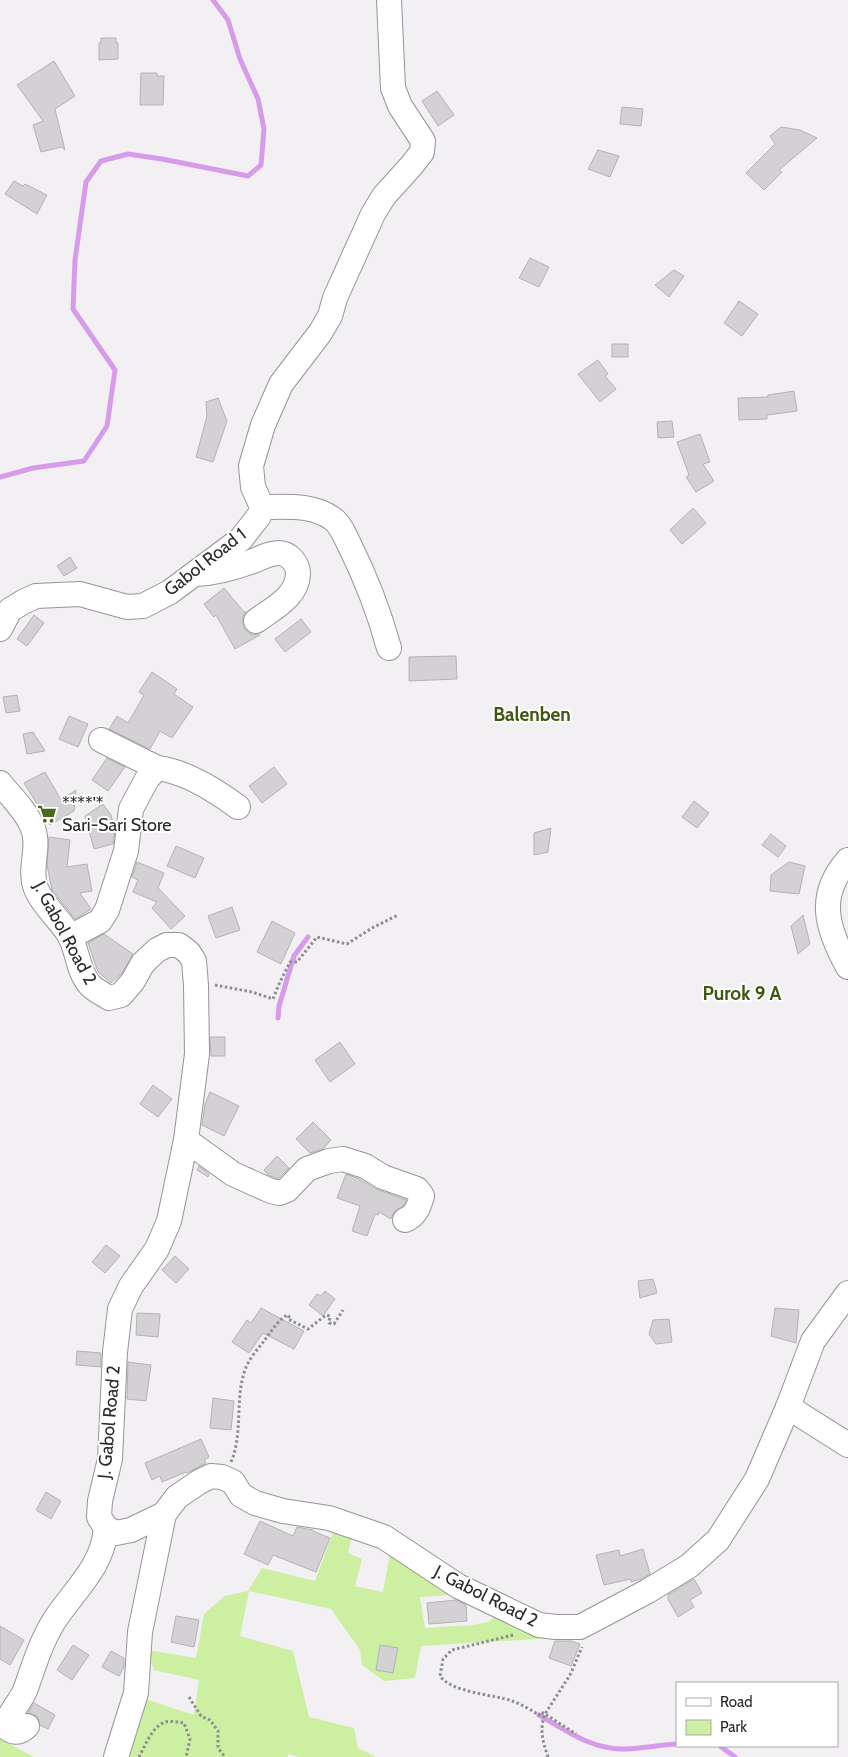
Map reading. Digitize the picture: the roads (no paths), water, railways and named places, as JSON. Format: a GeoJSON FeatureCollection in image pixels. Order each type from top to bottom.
{"type":"FeatureCollection","features":[{"type":"Feature","properties":{"kind":"street"},"geometry":{"type":"LineString","coordinates":[[389,0],[393,88],[400,106],[423,141],[422,152],[384,196],[373,214],[335,298],[330,316],[320,333],[281,384],[263,425],[251,466],[253,487],[262,507],[306,508],[320,512],[334,520],[343,532],[357,559],[378,610],[389,648]]}},
{"type":"Feature","properties":{"kind":"street","name":"Gabol Road 1"},"geometry":{"type":"LineString","coordinates":[[0,629],[10,610],[36,596],[80,594],[127,607],[143,606],[170,592],[241,538],[259,516],[262,507]]}},
{"type":"Feature","properties":{"kind":"street"},"geometry":{"type":"LineString","coordinates":[[195,574],[214,574],[270,554],[281,553],[290,557],[298,567],[296,584],[286,599],[256,621]]}},
{"type":"Feature","properties":{"kind":"street"},"geometry":{"type":"LineString","coordinates":[[101,740],[157,768],[169,770],[188,778],[223,796],[238,807]]}},
{"type":"Feature","properties":{"kind":"street"},"geometry":{"type":"LineString","coordinates":[[70,937],[100,921],[107,910],[126,851],[130,809],[147,778],[157,768]]}},
{"type":"Feature","properties":{"kind":"street","name":"J. Gabol Road 2"},"geometry":{"type":"LineString","coordinates":[[0,783],[27,815],[32,826],[37,838],[34,855],[35,886],[70,937],[84,976],[90,985],[109,998],[121,995],[144,963],[157,950],[167,945],[178,945],[189,952],[194,960],[196,1054],[186,1140],[169,1221],[157,1249],[131,1286],[120,1309],[115,1352],[110,1459],[100,1501],[99,1517],[106,1528]]}},
{"type":"Feature","properties":{"kind":"street"},"geometry":{"type":"LineString","coordinates":[[848,860],[833,884],[827,903],[828,924],[837,947],[848,967]]}},
{"type":"Feature","properties":{"kind":"street"},"geometry":{"type":"LineString","coordinates":[[186,1140],[233,1174],[279,1193],[286,1190],[307,1169],[329,1161],[343,1159],[365,1166],[384,1177],[417,1190],[422,1196],[419,1207],[411,1218],[405,1220]]}},
{"type":"Feature","properties":{"kind":"street","name":"J. Gabol Road 2"},"geometry":{"type":"LineString","coordinates":[[164,1514],[186,1489],[211,1476],[222,1477],[233,1482],[241,1494],[255,1503],[284,1511],[328,1518],[384,1537],[458,1586],[539,1625],[580,1627],[648,1591],[689,1566],[718,1540],[757,1479],[788,1407],[813,1341],[848,1293]]}},
{"type":"Feature","properties":{"kind":"street"},"geometry":{"type":"LineString","coordinates":[[788,1407],[848,1444]]}},
{"type":"Feature","properties":{"kind":"street"},"geometry":{"type":"LineString","coordinates":[[27,1726],[19,1732],[14,1732],[8,1729],[7,1722],[25,1690],[38,1650],[53,1622],[74,1596],[97,1559],[105,1542],[106,1528],[116,1533],[131,1530],[164,1514]]}},
{"type":"Feature","properties":{"kind":"street"},"geometry":{"type":"LineString","coordinates":[[116,1757],[136,1693],[140,1632],[164,1514]]}},
{"type":"Feature","properties":{"kind":"waterway"},"geometry":{"type":"LineString","coordinates":[[0,477],[33,468],[84,461],[107,426],[115,370],[73,309],[75,260],[86,182],[101,161],[128,154],[248,176],[261,165],[264,129],[258,99],[240,59],[228,20],[213,0]]}},
{"type":"Feature","properties":{"kind":"waterway"},"geometry":{"type":"LineString","coordinates":[[278,1018],[279,1006],[294,956],[308,937]]}},
{"type":"Feature","properties":{"kind":"waterway"},"geometry":{"type":"LineString","coordinates":[[539,1715],[579,1738],[600,1746],[629,1749],[676,1744]]}},
{"type":"Feature","properties":{"kind":"waterway"},"geometry":{"type":"LineString","coordinates":[[721,1747],[735,1757]]}},
{"type":"Feature","properties":{"kind":"place","name":"****'* Sari-Sari Store"},"geometry":{"type":"Point","coordinates":[47,814]}},
{"type":"Feature","properties":{"kind":"district","name":"Balenben"},"geometry":{"type":"Point","coordinates":[532,714]}},
{"type":"Feature","properties":{"kind":"district","name":"Purok 9 A"},"geometry":{"type":"Point","coordinates":[742,993]}}]}
